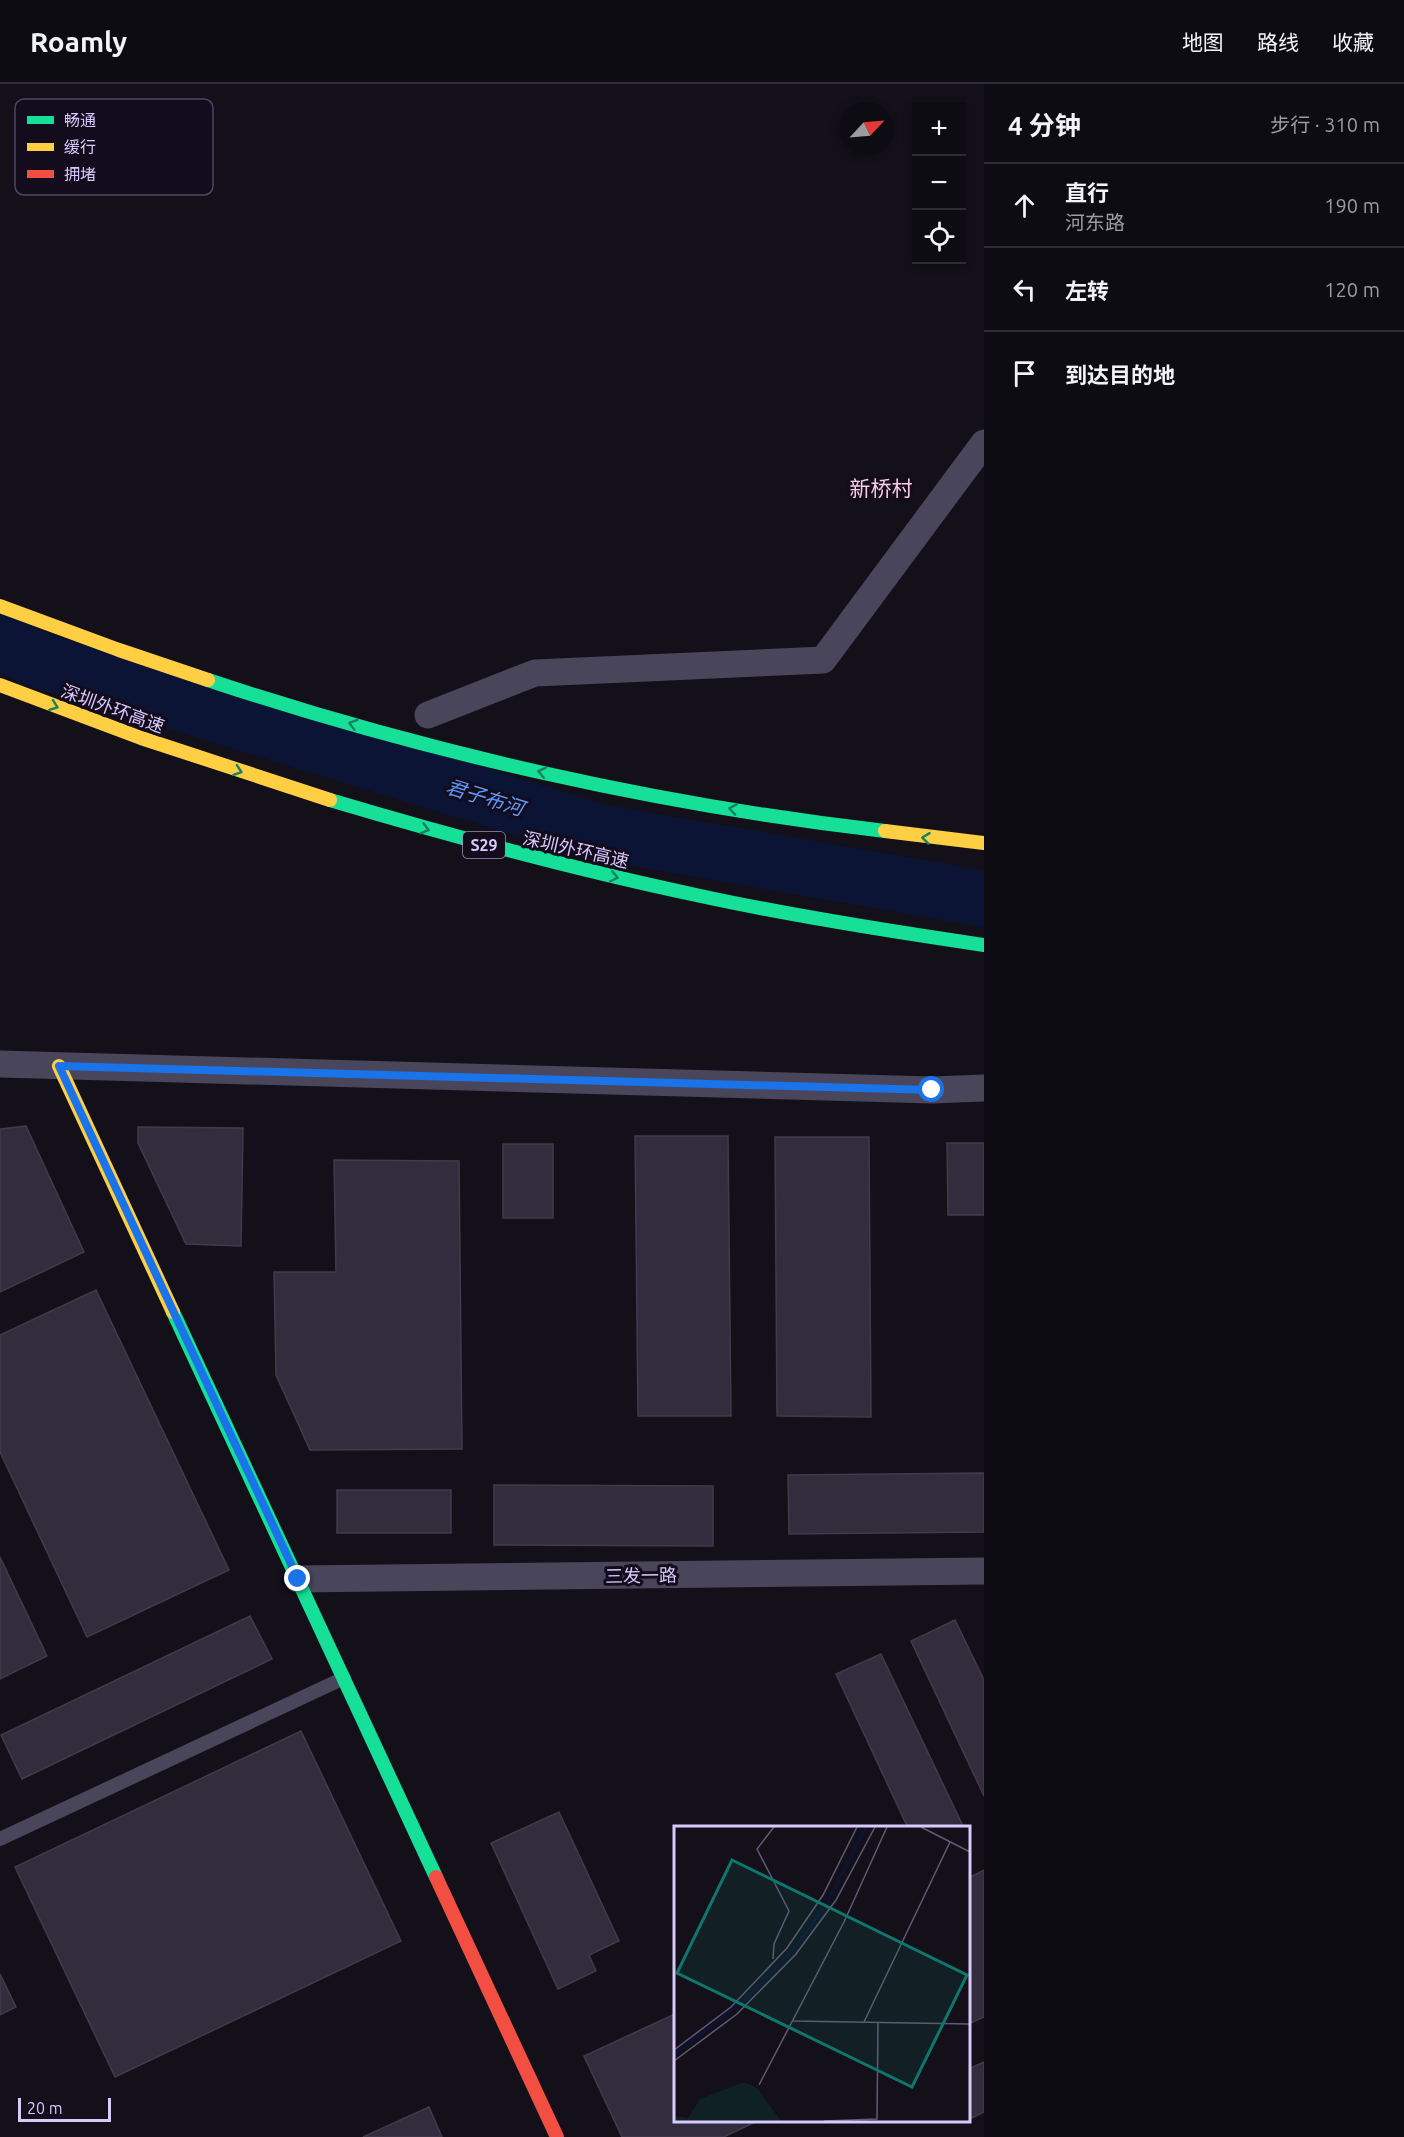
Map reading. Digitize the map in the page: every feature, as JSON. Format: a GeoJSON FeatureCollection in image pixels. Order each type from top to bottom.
{"type":"FeatureCollection","features":[{"type":"Feature","properties":{"kind":"main road"},"geometry":{"type":"LineString","coordinates":[[0,606],[68,632],[311,712],[434,746],[680,801],[803,821],[984,843]]}},
{"type":"Feature","properties":{"kind":"main road","name":"深圳外环高速"},"geometry":{"type":"LineString","coordinates":[[0,685],[164,746],[289,788],[545,861],[803,916],[984,945]]}},
{"type":"Feature","properties":{"kind":"main road"},"geometry":{"type":"LineString","coordinates":[[59,1066],[557,2137]]}},
{"type":"Feature","properties":{"kind":"street"},"geometry":{"type":"LineString","coordinates":[[428,715],[535,673],[823,660],[984,443]]}},
{"type":"Feature","properties":{"kind":"street"},"geometry":{"type":"LineString","coordinates":[[0,1064],[932,1090],[984,1088]]}},
{"type":"Feature","properties":{"kind":"street","name":"三发一路"},"geometry":{"type":"LineString","coordinates":[[298,1579],[984,1570]]}},
{"type":"Feature","properties":{"kind":"lane"},"geometry":{"type":"LineString","coordinates":[[0,1839],[344,1678]]}},
{"type":"Feature","properties":{"kind":"building"},"geometry":{"type":"Polygon","coordinates":[[[26,1126],[84,1252],[0,1292],[0,1129],[26,1126]]]}},
{"type":"Feature","properties":{"kind":"building"},"geometry":{"type":"Polygon","coordinates":[[[138,1127],[243,1128],[241,1246],[186,1244],[138,1143],[138,1127]]]}},
{"type":"Feature","properties":{"kind":"building"},"geometry":{"type":"Polygon","coordinates":[[[635,1136],[728,1136],[731,1416],[638,1416],[635,1136]]]}},
{"type":"Feature","properties":{"kind":"building"},"geometry":{"type":"Polygon","coordinates":[[[775,1137],[869,1137],[871,1417],[777,1416],[775,1137]]]}},
{"type":"Feature","properties":{"kind":"building"},"geometry":{"type":"Polygon","coordinates":[[[947,1143],[984,1143],[984,1215],[948,1215],[947,1143]]]}},
{"type":"Feature","properties":{"kind":"building"},"geometry":{"type":"Polygon","coordinates":[[[503,1144],[553,1144],[553,1218],[503,1218],[503,1144]]]}},
{"type":"Feature","properties":{"kind":"building"},"geometry":{"type":"Polygon","coordinates":[[[334,1160],[459,1161],[462,1449],[310,1450],[276,1375],[274,1272],[336,1272],[334,1160]]]}},
{"type":"Feature","properties":{"kind":"building"},"geometry":{"type":"Polygon","coordinates":[[[96,1290],[229,1570],[87,1637],[0,1452],[0,1335],[96,1290]]]}},
{"type":"Feature","properties":{"kind":"building"},"geometry":{"type":"Polygon","coordinates":[[[984,1473],[984,1532],[789,1534],[788,1475],[984,1473]]]}},
{"type":"Feature","properties":{"kind":"building"},"geometry":{"type":"Polygon","coordinates":[[[494,1485],[713,1486],[713,1546],[494,1545],[494,1485]]]}},
{"type":"Feature","properties":{"kind":"building"},"geometry":{"type":"Polygon","coordinates":[[[337,1490],[451,1490],[451,1533],[337,1533],[337,1490]]]}},
{"type":"Feature","properties":{"kind":"building"},"geometry":{"type":"Polygon","coordinates":[[[0,1557],[47,1656],[0,1679],[0,1557]]]}},
{"type":"Feature","properties":{"kind":"building"},"geometry":{"type":"Polygon","coordinates":[[[250,1616],[272,1659],[22,1779],[1,1735],[250,1616]]]}},
{"type":"Feature","properties":{"kind":"building"},"geometry":{"type":"Polygon","coordinates":[[[955,1620],[984,1680],[984,1796],[911,1641],[955,1620]]]}},
{"type":"Feature","properties":{"kind":"building"},"geometry":{"type":"Polygon","coordinates":[[[881,1654],[963,1826],[907,1826],[836,1674],[881,1654]]]}},
{"type":"Feature","properties":{"kind":"building"},"geometry":{"type":"Polygon","coordinates":[[[301,1731],[401,1941],[115,2077],[15,1867],[301,1731]]]}},
{"type":"Feature","properties":{"kind":"building"},"geometry":{"type":"Polygon","coordinates":[[[559,1812],[619,1941],[589,1955],[596,1971],[558,1989],[491,1843],[559,1812]]]}},
{"type":"Feature","properties":{"kind":"building"},"geometry":{"type":"Polygon","coordinates":[[[984,1870],[984,2017],[969,2024],[969,1878],[984,1870]]]}},
{"type":"Feature","properties":{"kind":"building"},"geometry":{"type":"Polygon","coordinates":[[[0,1974],[16,2007],[0,2015],[0,1974]]]}},
{"type":"Feature","properties":{"kind":"building"},"geometry":{"type":"Polygon","coordinates":[[[674,2014],[674,2122],[755,2122],[724,2137],[622,2137],[584,2056],[674,2014]]]}},
{"type":"Feature","properties":{"kind":"building"},"geometry":{"type":"Polygon","coordinates":[[[984,2062],[984,2112],[972,2118],[969,2111],[969,2069],[984,2062]]]}},
{"type":"Feature","properties":{"kind":"building"},"geometry":{"type":"Polygon","coordinates":[[[429,2107],[442,2137],[363,2137],[429,2107]]]}},
{"type":"Feature","properties":{"kind":"waterway","name":"君子布河"},"geometry":{"type":"LineString","coordinates":[[0,642],[39,660],[600,832],[984,899]]}},
{"type":"Feature","properties":{"kind":"traffic: fast"},"geometry":{"type":"LineString","coordinates":[[208,680],[373,730],[542,773],[714,807],[885,831]]}},
{"type":"Feature","properties":{"kind":"traffic: fast"},"geometry":{"type":"LineString","coordinates":[[330,800],[512,851],[650,885],[732,903],[876,929],[984,945]]}},
{"type":"Feature","properties":{"kind":"traffic: fast"},"geometry":{"type":"LineString","coordinates":[[173,1312],[436,1877]]}},
{"type":"Feature","properties":{"kind":"traffic: slow"},"geometry":{"type":"LineString","coordinates":[[0,606],[208,680]]}},
{"type":"Feature","properties":{"kind":"traffic: slow"},"geometry":{"type":"LineString","coordinates":[[0,685],[141,738],[330,800]]}},
{"type":"Feature","properties":{"kind":"traffic: slow"},"geometry":{"type":"LineString","coordinates":[[885,831],[984,843]]}},
{"type":"Feature","properties":{"kind":"traffic: slow"},"geometry":{"type":"LineString","coordinates":[[59,1066],[173,1312]]}},
{"type":"Feature","properties":{"kind":"traffic: jam"},"geometry":{"type":"LineString","coordinates":[[436,1877],[557,2137]]}},
{"type":"Feature","properties":{"kind":"district","name":"新桥村"},"geometry":{"type":"Point","coordinates":[881,488]}},
{"type":"Feature","properties":{"kind":"route"},"geometry":{"type":"LineString","coordinates":[[298,1579],[59,1066],[932,1090]]}}]}
